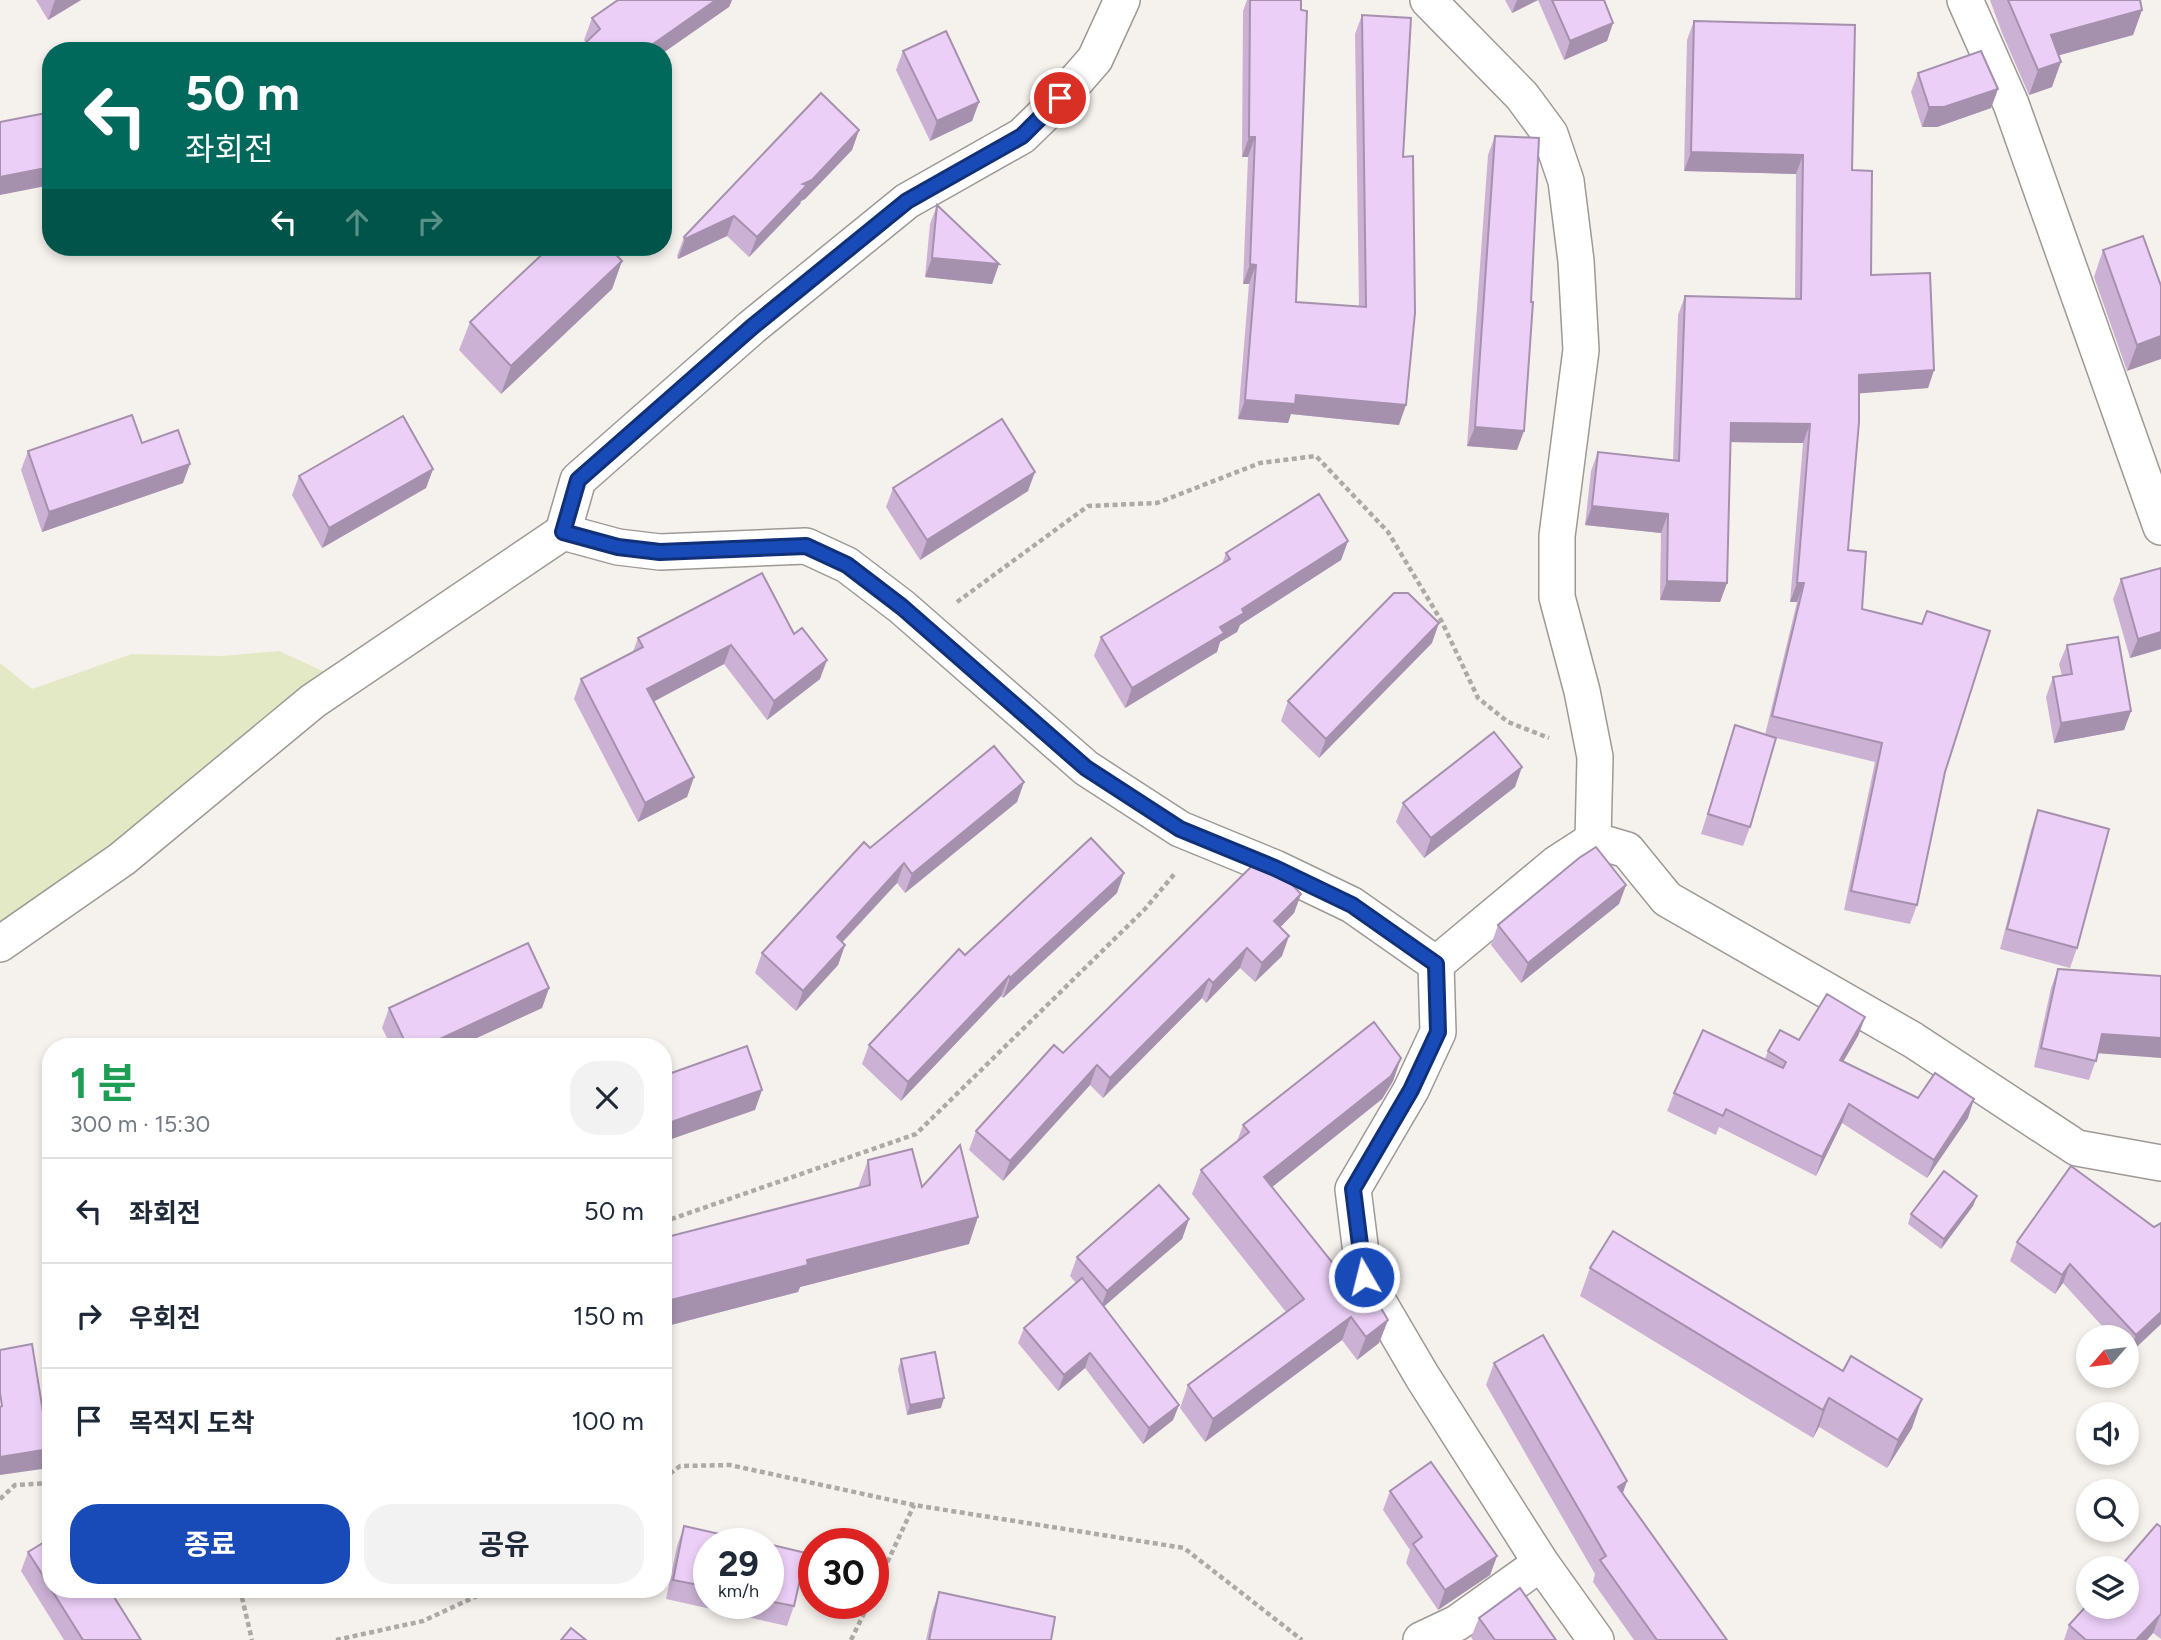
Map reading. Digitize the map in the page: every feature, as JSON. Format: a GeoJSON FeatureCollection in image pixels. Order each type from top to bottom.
{"type":"FeatureCollection","features":[{"type":"Feature","properties":{"kind":"street"},"geometry":{"type":"LineString","coordinates":[[0,944],[122,859],[313,701],[563,532],[578,480],[752,327],[907,201],[1022,136],[1095,59],[1122,0]]}},
{"type":"Feature","properties":{"kind":"street"},"geometry":{"type":"LineString","coordinates":[[1428,0],[1522,96],[1550,134],[1566,181],[1576,261],[1581,350],[1557,536],[1557,597],[1582,691],[1595,757],[1593,840]]}},
{"type":"Feature","properties":{"kind":"street"},"geometry":{"type":"LineString","coordinates":[[1965,0],[2011,104],[2161,527]]}},
{"type":"Feature","properties":{"kind":"street"},"geometry":{"type":"LineString","coordinates":[[563,532],[618,547],[660,552],[806,546],[847,565],[902,607],[1086,768],[1180,829],[1275,868],[1352,905],[1436,964]]}},
{"type":"Feature","properties":{"kind":"street"},"geometry":{"type":"LineString","coordinates":[[1436,964],[1556,864],[1593,840],[1627,850],[1667,899],[1913,1040],[2077,1148],[2161,1163]]}},
{"type":"Feature","properties":{"kind":"street"},"geometry":{"type":"LineString","coordinates":[[1436,964],[1438,1032],[1411,1090],[1353,1189],[1364,1277],[1422,1376],[1541,1563],[1596,1640]]}},
{"type":"Feature","properties":{"kind":"street"},"geometry":{"type":"LineString","coordinates":[[1421,1640],[1457,1623],[1541,1563]]}},
{"type":"Feature","properties":{"kind":"path"},"geometry":{"type":"LineString","coordinates":[[902,607],[948,608],[1088,506],[1157,503],[1260,463],[1316,456],[1388,531],[1442,622],[1479,698],[1508,722],[1595,757]]}},
{"type":"Feature","properties":{"kind":"path"},"geometry":{"type":"LineString","coordinates":[[672,1219],[916,1134],[1145,909],[1203,839]]}},
{"type":"Feature","properties":{"kind":"path"},"geometry":{"type":"LineString","coordinates":[[672,1472],[680,1466],[730,1465],[914,1505],[1184,1548],[1302,1640]]}},
{"type":"Feature","properties":{"kind":"path"},"geometry":{"type":"LineString","coordinates":[[0,1499],[15,1485],[42,1484]]}},
{"type":"Feature","properties":{"kind":"path"},"geometry":{"type":"LineString","coordinates":[[889,1559],[914,1505]]}},
{"type":"Feature","properties":{"kind":"path"},"geometry":{"type":"LineString","coordinates":[[242,1598],[252,1640]]}},
{"type":"Feature","properties":{"kind":"path"},"geometry":{"type":"LineString","coordinates":[[336,1640],[423,1621],[473,1598]]}},
{"type":"Feature","properties":{"kind":"path"},"geometry":{"type":"LineString","coordinates":[[851,1640],[861,1619]]}},
{"type":"Feature","properties":{"kind":"green space"},"geometry":{"type":"Polygon","coordinates":[[[279,651],[325,672],[114,852],[0,931],[0,663],[32,689],[132,654],[223,656],[279,651]]]}},
{"type":"Feature","properties":{"kind":"building"},"geometry":{"type":"Polygon","coordinates":[[[618,0],[716,0],[656,42],[586,42],[600,29],[592,18],[618,0]]]}},
{"type":"Feature","properties":{"kind":"building"},"geometry":{"type":"Polygon","coordinates":[[[1250,0],[1301,0],[1301,10],[1307,11],[1296,302],[1366,307],[1362,15],[1411,18],[1403,157],[1413,156],[1415,313],[1406,405],[1296,395],[1295,404],[1245,400],[1256,265],[1250,264],[1255,137],[1249,137],[1250,0]]]}},
{"type":"Feature","properties":{"kind":"building"},"geometry":{"type":"Polygon","coordinates":[[[1552,0],[1604,0],[1613,23],[1570,41],[1552,0]]]}},
{"type":"Feature","properties":{"kind":"building"},"geometry":{"type":"Polygon","coordinates":[[[2008,0],[2140,0],[2142,10],[2051,35],[2061,62],[2038,70],[2008,0]]]}},
{"type":"Feature","properties":{"kind":"building"},"geometry":{"type":"Polygon","coordinates":[[[1694,21],[1855,25],[1852,170],[1872,171],[1871,275],[1930,273],[1934,370],[1859,375],[1859,422],[1848,550],[1866,552],[1862,609],[1922,624],[1927,611],[1990,631],[1945,772],[1917,905],[1851,891],[1882,743],[1772,716],[1804,583],[1797,583],[1810,424],[1731,423],[1727,583],[1667,581],[1668,514],[1592,506],[1598,452],[1679,461],[1685,296],[1801,299],[1803,155],[1691,152],[1694,21]]]}},
{"type":"Feature","properties":{"kind":"building"},"geometry":{"type":"Polygon","coordinates":[[[946,31],[979,102],[937,121],[903,51],[946,31]]]}},
{"type":"Feature","properties":{"kind":"building"},"geometry":{"type":"Polygon","coordinates":[[[1981,51],[1998,89],[1944,107],[1929,107],[1918,73],[1981,51]]]}},
{"type":"Feature","properties":{"kind":"building"},"geometry":{"type":"Polygon","coordinates":[[[821,93],[859,130],[812,180],[803,184],[807,185],[757,237],[734,216],[685,239],[684,237],[821,93]]]}},
{"type":"Feature","properties":{"kind":"building"},"geometry":{"type":"Polygon","coordinates":[[[42,114],[42,169],[0,177],[0,122],[42,114]]]}},
{"type":"Feature","properties":{"kind":"building"},"geometry":{"type":"Polygon","coordinates":[[[1495,136],[1539,138],[1533,302],[1524,431],[1475,427],[1495,136]]]}},
{"type":"Feature","properties":{"kind":"building"},"geometry":{"type":"Polygon","coordinates":[[[937,205],[999,264],[932,258],[937,205]]]}},
{"type":"Feature","properties":{"kind":"building"},"geometry":{"type":"Polygon","coordinates":[[[2143,236],[2161,286],[2161,336],[2137,345],[2103,250],[2143,236]]]}},
{"type":"Feature","properties":{"kind":"building"},"geometry":{"type":"Polygon","coordinates":[[[540,256],[617,256],[622,261],[511,366],[470,322],[540,256]]]}},
{"type":"Feature","properties":{"kind":"building"},"geometry":{"type":"Polygon","coordinates":[[[132,415],[142,443],[178,430],[190,464],[49,512],[28,451],[132,415]]]}},
{"type":"Feature","properties":{"kind":"building"},"geometry":{"type":"Polygon","coordinates":[[[403,416],[433,469],[329,528],[299,476],[403,416]]]}},
{"type":"Feature","properties":{"kind":"building"},"geometry":{"type":"Polygon","coordinates":[[[1002,419],[1035,472],[927,540],[893,488],[1002,419]]]}},
{"type":"Feature","properties":{"kind":"building"},"geometry":{"type":"Polygon","coordinates":[[[1319,494],[1348,541],[1242,609],[1244,613],[1220,627],[1224,633],[1132,688],[1101,637],[1230,559],[1226,553],[1319,494]]]}},
{"type":"Feature","properties":{"kind":"building"},"geometry":{"type":"Polygon","coordinates":[[[2161,568],[2161,632],[2138,639],[2121,579],[2161,568]]]}},
{"type":"Feature","properties":{"kind":"building"},"geometry":{"type":"Polygon","coordinates":[[[762,573],[794,634],[802,628],[827,660],[774,701],[731,645],[647,689],[694,777],[645,803],[581,679],[643,647],[638,638],[762,573]]]}},
{"type":"Feature","properties":{"kind":"building"},"geometry":{"type":"Polygon","coordinates":[[[1394,593],[1408,593],[1439,623],[1326,739],[1288,701],[1394,593]]]}},
{"type":"Feature","properties":{"kind":"building"},"geometry":{"type":"Polygon","coordinates":[[[2118,637],[2131,711],[2061,723],[2053,677],[2072,674],[2067,645],[2118,637]]]}},
{"type":"Feature","properties":{"kind":"building"},"geometry":{"type":"Polygon","coordinates":[[[1735,725],[1776,738],[1750,827],[1708,814],[1735,725]]]}},
{"type":"Feature","properties":{"kind":"building"},"geometry":{"type":"Polygon","coordinates":[[[1494,732],[1522,767],[1431,838],[1403,803],[1494,732]]]}},
{"type":"Feature","properties":{"kind":"building"},"geometry":{"type":"Polygon","coordinates":[[[994,746],[1024,782],[912,874],[904,863],[837,937],[845,945],[803,991],[762,953],[864,842],[870,848],[994,746]]]}},
{"type":"Feature","properties":{"kind":"building"},"geometry":{"type":"Polygon","coordinates":[[[2038,810],[2109,829],[2077,948],[2007,929],[2038,810]]]}},
{"type":"Feature","properties":{"kind":"building"},"geometry":{"type":"Polygon","coordinates":[[[1091,838],[1124,873],[1010,978],[1009,976],[908,1082],[869,1045],[959,949],[965,955],[1091,838]]]}},
{"type":"Feature","properties":{"kind":"building"},"geometry":{"type":"Polygon","coordinates":[[[1596,847],[1626,885],[1528,963],[1498,925],[1596,847]]]}},
{"type":"Feature","properties":{"kind":"building"},"geometry":{"type":"Polygon","coordinates":[[[1258,860],[1275,867],[1301,894],[1274,921],[1289,936],[1262,963],[1247,948],[1213,983],[1209,979],[1110,1078],[1097,1065],[1010,1161],[976,1131],[1054,1045],[1063,1053],[1258,860]]]}},
{"type":"Feature","properties":{"kind":"building"},"geometry":{"type":"Polygon","coordinates":[[[528,943],[549,988],[442,1038],[403,1038],[389,1008],[528,943]]]}},
{"type":"Feature","properties":{"kind":"building"},"geometry":{"type":"Polygon","coordinates":[[[2058,969],[2161,976],[2161,1038],[2102,1034],[2096,1061],[2041,1048],[2058,969]]]}},
{"type":"Feature","properties":{"kind":"building"},"geometry":{"type":"Polygon","coordinates":[[[1827,994],[1865,1017],[1840,1060],[1918,1098],[1935,1073],[1974,1099],[1934,1160],[1849,1104],[1822,1157],[1726,1109],[1723,1116],[1674,1093],[1703,1030],[1783,1068],[1786,1062],[1768,1051],[1780,1030],[1799,1040],[1827,994]]]}},
{"type":"Feature","properties":{"kind":"building"},"geometry":{"type":"Polygon","coordinates":[[[1374,1022],[1401,1058],[1391,1076],[1264,1177],[1347,1281],[1359,1271],[1388,1320],[1366,1337],[1351,1317],[1213,1419],[1188,1385],[1304,1299],[1201,1170],[1249,1132],[1243,1125],[1374,1022]]]}},
{"type":"Feature","properties":{"kind":"building"},"geometry":{"type":"Polygon","coordinates":[[[747,1046],[762,1090],[672,1122],[672,1073],[747,1046]]]}},
{"type":"Feature","properties":{"kind":"building"},"geometry":{"type":"Polygon","coordinates":[[[960,1145],[978,1217],[807,1260],[808,1265],[672,1300],[672,1236],[870,1185],[868,1160],[912,1149],[922,1187],[960,1145]]]}},
{"type":"Feature","properties":{"kind":"building"},"geometry":{"type":"Polygon","coordinates":[[[2071,1166],[2154,1227],[2161,1223],[2161,1312],[2139,1332],[2139,1325],[2127,1325],[2070,1264],[2062,1275],[2017,1242],[2071,1166]]]}},
{"type":"Feature","properties":{"kind":"building"},"geometry":{"type":"Polygon","coordinates":[[[1944,1171],[1977,1196],[1944,1239],[1911,1214],[1944,1171]]]}},
{"type":"Feature","properties":{"kind":"building"},"geometry":{"type":"Polygon","coordinates":[[[1159,1185],[1189,1219],[1107,1291],[1077,1257],[1159,1185]]]}},
{"type":"Feature","properties":{"kind":"building"},"geometry":{"type":"Polygon","coordinates":[[[1613,1231],[1843,1371],[1851,1356],[1922,1399],[1898,1440],[1829,1398],[1823,1410],[1590,1268],[1613,1231]]]}},
{"type":"Feature","properties":{"kind":"building"},"geometry":{"type":"Polygon","coordinates":[[[1082,1278],[1179,1405],[1149,1428],[1090,1353],[1064,1375],[1024,1328],[1082,1278]]]}},
{"type":"Feature","properties":{"kind":"building"},"geometry":{"type":"Polygon","coordinates":[[[1543,1335],[1627,1481],[1618,1487],[1727,1640],[1657,1640],[1600,1560],[1606,1556],[1494,1363],[1543,1335]]]}},
{"type":"Feature","properties":{"kind":"building"},"geometry":{"type":"Polygon","coordinates":[[[32,1344],[42,1406],[42,1450],[0,1457],[0,1350],[32,1344]]]}},
{"type":"Feature","properties":{"kind":"building"},"geometry":{"type":"Polygon","coordinates":[[[935,1352],[944,1398],[910,1405],[901,1359],[935,1352]]]}},
{"type":"Feature","properties":{"kind":"building"},"geometry":{"type":"Polygon","coordinates":[[[1431,1462],[1497,1556],[1445,1590],[1413,1544],[1422,1537],[1390,1491],[1431,1462]]]}},
{"type":"Feature","properties":{"kind":"building"},"geometry":{"type":"Polygon","coordinates":[[[2157,1524],[2161,1527],[2161,1614],[2136,1640],[2086,1640],[2069,1625],[2076,1617],[2139,1619],[2139,1556],[2129,1556],[2157,1524]]]}},
{"type":"Feature","properties":{"kind":"building"},"geometry":{"type":"Polygon","coordinates":[[[684,1526],[693,1528],[693,1584],[673,1580],[684,1526]]]}},
{"type":"Feature","properties":{"kind":"building"},"geometry":{"type":"Polygon","coordinates":[[[42,1543],[42,1574],[28,1552],[42,1543]]]}},
{"type":"Feature","properties":{"kind":"building"},"geometry":{"type":"Polygon","coordinates":[[[784,1548],[798,1551],[798,1588],[794,1606],[784,1604],[784,1548]]]}},
{"type":"Feature","properties":{"kind":"building"},"geometry":{"type":"Polygon","coordinates":[[[1520,1588],[1556,1640],[1495,1640],[1479,1618],[1520,1588]]]}},
{"type":"Feature","properties":{"kind":"building"},"geometry":{"type":"Polygon","coordinates":[[[939,1592],[1055,1617],[1051,1640],[929,1640],[939,1592]]]}},
{"type":"Feature","properties":{"kind":"building"},"geometry":{"type":"Polygon","coordinates":[[[57,1598],[115,1598],[141,1640],[83,1640],[57,1598]]]}},
{"type":"Feature","properties":{"kind":"building"},"geometry":{"type":"Polygon","coordinates":[[[571,1628],[586,1640],[561,1640],[571,1628]]]}},
{"type":"Feature","properties":{"kind":"route"},"geometry":{"type":"LineString","coordinates":[[1060,98],[1022,136],[907,201],[752,327],[578,480],[563,532],[618,547],[660,552],[806,546],[847,565],[902,607],[1086,768],[1180,829],[1275,868],[1352,905],[1436,964],[1438,1032],[1411,1090],[1353,1189],[1364,1277]]}}]}
